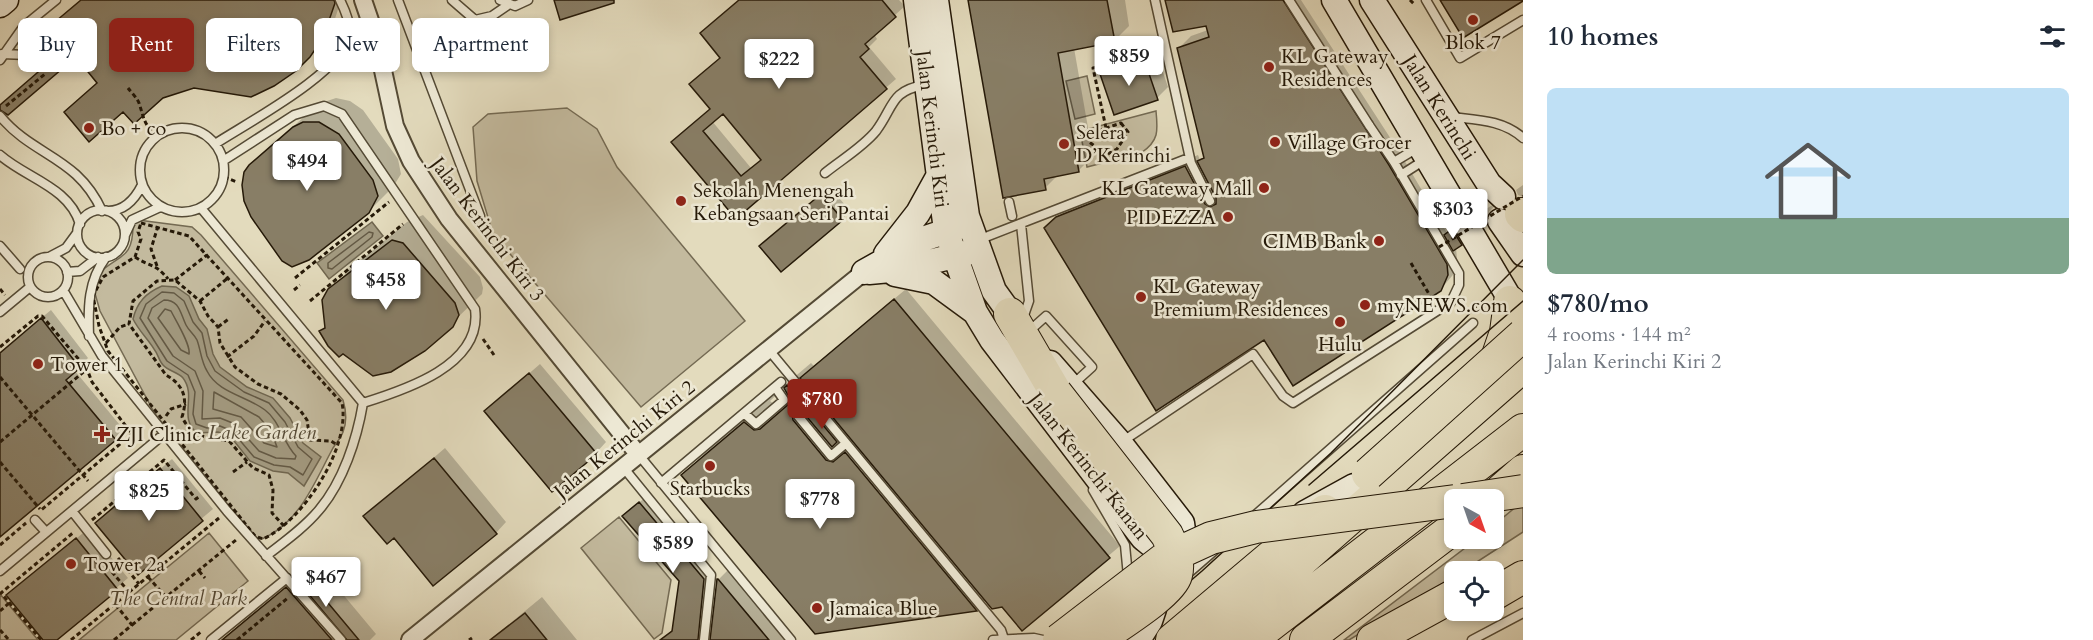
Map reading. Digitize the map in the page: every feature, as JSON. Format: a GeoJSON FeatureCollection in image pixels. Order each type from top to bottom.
{"type":"FeatureCollection","features":[{"type":"Feature","properties":{"kind":"highway"},"geometry":{"type":"LineString","coordinates":[[1470,413],[1490,380],[1517,311]]}},
{"type":"Feature","properties":{"kind":"highway"},"geometry":{"type":"LineString","coordinates":[[1018,325],[1167,535],[1177,558],[1176,577],[1164,591],[1098,640]]}},
{"type":"Feature","properties":{"kind":"highway"},"geometry":{"type":"LineString","coordinates":[[1172,640],[1361,480],[1523,335]]}},
{"type":"Feature","properties":{"kind":"highway"},"geometry":{"type":"LineString","coordinates":[[1211,640],[1523,366]]}},
{"type":"Feature","properties":{"kind":"highway"},"geometry":{"type":"LineString","coordinates":[[1251,640],[1523,430]]}},
{"type":"Feature","properties":{"kind":"highway"},"geometry":{"type":"LineString","coordinates":[[1503,489],[1523,471]]}},
{"type":"Feature","properties":{"kind":"highway"},"geometry":{"type":"LineString","coordinates":[[1504,494],[1523,491]]}},
{"type":"Feature","properties":{"kind":"highway"},"geometry":{"type":"LineString","coordinates":[[1059,640],[1163,560],[1211,538],[1256,527],[1444,502]]}},
{"type":"Feature","properties":{"kind":"highway"},"geometry":{"type":"LineString","coordinates":[[1305,640],[1444,535]]}},
{"type":"Feature","properties":{"kind":"highway"},"geometry":{"type":"LineString","coordinates":[[1504,567],[1523,557]]}},
{"type":"Feature","properties":{"kind":"highway"},"geometry":{"type":"LineString","coordinates":[[1504,588],[1523,577]]}},
{"type":"Feature","properties":{"kind":"highway"},"geometry":{"type":"LineString","coordinates":[[1373,640],[1444,601]]}},
{"type":"Feature","properties":{"kind":"highway"},"geometry":{"type":"LineString","coordinates":[[1416,640],[1448,621]]}},
{"type":"Feature","properties":{"kind":"street"},"geometry":{"type":"LineString","coordinates":[[0,5],[6,0]]}},
{"type":"Feature","properties":{"kind":"street","name":"Jalan Kerinchi Kiri 3"},"geometry":{"type":"LineString","coordinates":[[363,0],[376,38],[395,126],[404,153],[449,219],[505,293],[638,454]]}},
{"type":"Feature","properties":{"kind":"street","name":"Jalan Kerinchi Kiri"},"geometry":{"type":"LineString","coordinates":[[916,0],[946,230],[955,256]]}},
{"type":"Feature","properties":{"kind":"street","name":"Jalan Kerinchi Kiri"},"geometry":{"type":"LineString","coordinates":[[936,0],[962,189],[974,238]]}},
{"type":"Feature","properties":{"kind":"street","name":"Jalan Kerinchi"},"geometry":{"type":"LineString","coordinates":[[1334,0],[1517,311]]}},
{"type":"Feature","properties":{"kind":"street","name":"Jalan Kerinchi"},"geometry":{"type":"LineString","coordinates":[[1372,0],[1445,116],[1510,206],[1523,254]]}},
{"type":"Feature","properties":{"kind":"street"},"geometry":{"type":"LineString","coordinates":[[874,269],[918,213],[939,175]]}},
{"type":"Feature","properties":{"kind":"street"},"geometry":{"type":"LineString","coordinates":[[874,269],[946,230],[974,238]]}},
{"type":"Feature","properties":{"kind":"street"},"geometry":{"type":"LineString","coordinates":[[874,269],[955,256],[974,238]]}},
{"type":"Feature","properties":{"kind":"street"},"geometry":{"type":"LineString","coordinates":[[974,238],[994,291],[1018,325]]}},
{"type":"Feature","properties":{"kind":"street","name":"Jalan Kerinchi Kanan"},"geometry":{"type":"LineString","coordinates":[[955,256],[975,312],[992,340],[1143,538],[1159,551],[1172,553],[1182,546],[1184,538],[1182,524],[1120,443],[1063,390]]}},
{"type":"Feature","properties":{"kind":"street"},"geometry":{"type":"LineString","coordinates":[[874,269],[934,282],[975,312]]}},
{"type":"Feature","properties":{"kind":"street","name":"Jalan Kerinchi Kiri 2"},"geometry":{"type":"LineString","coordinates":[[410,640],[768,349],[874,269]]}},
{"type":"Feature","properties":{"kind":"street"},"geometry":{"type":"LineString","coordinates":[[1182,524],[1208,533],[1229,535],[1277,528],[1361,480]]}},
{"type":"Feature","properties":{"kind":"street"},"geometry":{"type":"LineString","coordinates":[[1138,640],[1150,621],[1154,604],[1154,573],[1143,538]]}},
{"type":"Feature","properties":{"kind":"lane"},"geometry":{"type":"LineString","coordinates":[[1,57],[24,26],[56,0]]}},
{"type":"Feature","properties":{"kind":"lane"},"geometry":{"type":"LineString","coordinates":[[215,144],[306,86],[338,60],[349,36],[347,19],[340,0]]}},
{"type":"Feature","properties":{"kind":"lane"},"geometry":{"type":"LineString","coordinates":[[398,0],[480,216]]}},
{"type":"Feature","properties":{"kind":"lane"},"geometry":{"type":"LineString","coordinates":[[452,0],[466,15],[475,20],[492,16],[504,2],[521,5],[528,0]]}},
{"type":"Feature","properties":{"kind":"lane"},"geometry":{"type":"LineString","coordinates":[[1155,0],[1190,158],[1210,201]]}},
{"type":"Feature","properties":{"kind":"lane"},"geometry":{"type":"LineString","coordinates":[[1120,443],[1250,351],[1283,396],[1293,403],[1451,302],[1460,285],[1459,273],[1394,162],[1289,0]]}},
{"type":"Feature","properties":{"kind":"lane"},"geometry":{"type":"LineString","coordinates":[[1426,0],[1461,57],[1523,20]]}},
{"type":"Feature","properties":{"kind":"lane"},"geometry":{"type":"LineString","coordinates":[[1,57],[18,56]]}},
{"type":"Feature","properties":{"kind":"lane"},"geometry":{"type":"LineString","coordinates":[[825,173],[876,131],[892,102],[901,93],[928,84]]}},
{"type":"Feature","properties":{"kind":"lane"},"geometry":{"type":"LineString","coordinates":[[223,161],[294,115],[324,106],[342,114],[475,309],[475,329],[470,342],[448,364],[402,389],[363,402]]}},
{"type":"Feature","properties":{"kind":"lane"},"geometry":{"type":"LineString","coordinates":[[1445,116],[1498,123],[1510,127],[1523,138]]}},
{"type":"Feature","properties":{"kind":"lane"},"geometry":{"type":"LineString","coordinates":[[0,117],[27,141],[60,160],[85,181],[105,211],[122,222],[125,235]]}},
{"type":"Feature","properties":{"kind":"lane"},"geometry":{"type":"LineString","coordinates":[[182,128],[200,132],[215,144],[223,161],[224,177],[212,200],[201,208],[188,212],[173,212],[160,207],[149,198],[142,185],[139,171],[141,157],[148,144],[158,135],[182,128]]}},
{"type":"Feature","properties":{"kind":"lane"},"geometry":{"type":"LineString","coordinates":[[1394,162],[1423,153]]}},
{"type":"Feature","properties":{"kind":"lane"},"geometry":{"type":"LineString","coordinates":[[1401,175],[1423,153]]}},
{"type":"Feature","properties":{"kind":"lane"},"geometry":{"type":"LineString","coordinates":[[0,155],[13,166],[46,183],[70,203],[79,228],[80,246],[85,251],[102,257]]}},
{"type":"Feature","properties":{"kind":"lane"},"geometry":{"type":"LineString","coordinates":[[974,238],[1057,214],[1190,158]]}},
{"type":"Feature","properties":{"kind":"lane"},"geometry":{"type":"LineString","coordinates":[[30,287],[30,268],[66,248],[89,214],[118,210],[129,204],[142,185]]}},
{"type":"Feature","properties":{"kind":"lane"},"geometry":{"type":"LineString","coordinates":[[1009,202],[1012,216]]}},
{"type":"Feature","properties":{"kind":"lane"},"geometry":{"type":"LineString","coordinates":[[67,272],[80,271],[119,249],[132,220],[160,207]]}},
{"type":"Feature","properties":{"kind":"lane"},"geometry":{"type":"LineString","coordinates":[[201,208],[363,402],[358,432],[325,502],[304,526],[266,556]]}},
{"type":"Feature","properties":{"kind":"lane"},"geometry":{"type":"LineString","coordinates":[[1018,325],[1028,311],[1029,301],[1021,224]]}},
{"type":"Feature","properties":{"kind":"lane"},"geometry":{"type":"LineString","coordinates":[[0,246],[20,269]]}},
{"type":"Feature","properties":{"kind":"lane"},"geometry":{"type":"LineString","coordinates":[[89,338],[90,293],[102,257]]}},
{"type":"Feature","properties":{"kind":"lane"},"geometry":{"type":"LineString","coordinates":[[30,287],[45,297],[63,290],[68,279],[67,272],[59,261],[46,258]]}},
{"type":"Feature","properties":{"kind":"lane"},"geometry":{"type":"LineString","coordinates":[[0,312],[30,287]]}},
{"type":"Feature","properties":{"kind":"lane"},"geometry":{"type":"LineString","coordinates":[[63,290],[89,338],[164,434],[227,511],[341,640]]}},
{"type":"Feature","properties":{"kind":"lane"},"geometry":{"type":"LineString","coordinates":[[1018,325],[1046,316],[1092,367],[1063,390]]}},
{"type":"Feature","properties":{"kind":"lane"},"geometry":{"type":"LineString","coordinates":[[1243,526],[1473,323]]}},
{"type":"Feature","properties":{"kind":"lane"},"geometry":{"type":"LineString","coordinates":[[768,349],[812,405],[1001,630],[1004,639]]}},
{"type":"Feature","properties":{"kind":"lane"},"geometry":{"type":"LineString","coordinates":[[661,483],[744,413],[778,385],[784,400],[756,424],[744,413]]}},
{"type":"Feature","properties":{"kind":"lane"},"geometry":{"type":"LineString","coordinates":[[812,405],[798,416],[831,456],[845,444]]}},
{"type":"Feature","properties":{"kind":"lane"},"geometry":{"type":"LineString","coordinates":[[0,571],[164,434]]}},
{"type":"Feature","properties":{"kind":"lane"},"geometry":{"type":"LineString","coordinates":[[1053,640],[1061,636],[1071,640],[1119,597],[1126,584],[1128,573],[1125,545],[1089,485],[1075,448]]}},
{"type":"Feature","properties":{"kind":"lane"},"geometry":{"type":"LineString","coordinates":[[638,454],[791,640]]}},
{"type":"Feature","properties":{"kind":"lane"},"geometry":{"type":"LineString","coordinates":[[623,467],[711,575],[704,640]]}},
{"type":"Feature","properties":{"kind":"lane"},"geometry":{"type":"LineString","coordinates":[[72,512],[106,554]]}},
{"type":"Feature","properties":{"kind":"lane"},"geometry":{"type":"LineString","coordinates":[[35,520],[46,532]]}},
{"type":"Feature","properties":{"kind":"lane"},"geometry":{"type":"LineString","coordinates":[[1111,640],[1223,543]]}},
{"type":"Feature","properties":{"kind":"lane"},"geometry":{"type":"LineString","coordinates":[[211,640],[286,578]]}},
{"type":"Feature","properties":{"kind":"lane"},"geometry":{"type":"LineString","coordinates":[[1472,640],[1523,613]]}},
{"type":"Feature","properties":{"kind":"lane"},"geometry":{"type":"LineString","coordinates":[[993,640],[1043,640]]}},
{"type":"Feature","properties":{"kind":"path"},"geometry":{"type":"LineString","coordinates":[[1106,128],[1093,68],[1149,56]]}},
{"type":"Feature","properties":{"kind":"path"},"geometry":{"type":"LineString","coordinates":[[0,111],[47,72]]}},
{"type":"Feature","properties":{"kind":"path"},"geometry":{"type":"LineString","coordinates":[[128,88],[139,101],[146,124],[158,135]]}},
{"type":"Feature","properties":{"kind":"path"},"geometry":{"type":"LineString","coordinates":[[1121,123],[1128,132],[1117,149],[1106,155],[1088,141],[1092,133],[1106,128],[1121,123]]}},
{"type":"Feature","properties":{"kind":"path"},"geometry":{"type":"LineString","coordinates":[[224,177],[237,182]]}},
{"type":"Feature","properties":{"kind":"path"},"geometry":{"type":"LineString","coordinates":[[295,278],[390,201]]}},
{"type":"Feature","properties":{"kind":"path"},"geometry":{"type":"LineString","coordinates":[[1439,247],[1510,206]]}},
{"type":"Feature","properties":{"kind":"path"},"geometry":{"type":"LineString","coordinates":[[141,223],[189,236],[207,255],[342,403],[343,429],[314,492],[284,526],[263,539],[255,536],[104,344],[93,296],[103,277],[135,257],[141,239],[138,232],[141,223]]}},
{"type":"Feature","properties":{"kind":"path"},"geometry":{"type":"LineString","coordinates":[[310,301],[405,223]]}},
{"type":"Feature","properties":{"kind":"path"},"geometry":{"type":"LineString","coordinates":[[158,226],[151,249],[157,266],[168,279]]}},
{"type":"Feature","properties":{"kind":"path"},"geometry":{"type":"LineString","coordinates":[[176,280],[207,255]]}},
{"type":"Feature","properties":{"kind":"path"},"geometry":{"type":"LineString","coordinates":[[135,257],[144,263],[157,266]]}},
{"type":"Feature","properties":{"kind":"path"},"geometry":{"type":"LineString","coordinates":[[1412,263],[1439,310]]}},
{"type":"Feature","properties":{"kind":"path"},"geometry":{"type":"LineString","coordinates":[[200,300],[229,277]]}},
{"type":"Feature","properties":{"kind":"path"},"geometry":{"type":"LineString","coordinates":[[284,526],[272,513],[273,490],[269,475],[253,468],[229,441],[199,437],[191,433],[182,417],[186,404],[182,389],[175,380],[166,375],[129,324],[133,301],[157,281],[176,280],[200,300],[208,316],[218,327],[220,343],[227,357],[243,374],[258,384],[281,394],[300,410],[308,420],[310,440],[331,441],[337,445]]}},
{"type":"Feature","properties":{"kind":"path"},"geometry":{"type":"LineString","coordinates":[[294,290],[300,285]]}},
{"type":"Feature","properties":{"kind":"path"},"geometry":{"type":"LineString","coordinates":[[0,347],[38,316],[42,316],[87,369],[92,382],[132,434],[0,545]]}},
{"type":"Feature","properties":{"kind":"path"},"geometry":{"type":"LineString","coordinates":[[218,327],[230,318]]}},
{"type":"Feature","properties":{"kind":"path"},"geometry":{"type":"LineString","coordinates":[[227,357],[254,336],[266,321]]}},
{"type":"Feature","properties":{"kind":"path"},"geometry":{"type":"LineString","coordinates":[[104,344],[120,327],[129,324]]}},
{"type":"Feature","properties":{"kind":"path"},"geometry":{"type":"LineString","coordinates":[[475,329],[494,355]]}},
{"type":"Feature","properties":{"kind":"path"},"geometry":{"type":"LineString","coordinates":[[0,442],[96,361]]}},
{"type":"Feature","properties":{"kind":"path"},"geometry":{"type":"LineString","coordinates":[[0,376],[88,481]]}},
{"type":"Feature","properties":{"kind":"path"},"geometry":{"type":"LineString","coordinates":[[164,419],[171,409],[186,404]]}},
{"type":"Feature","properties":{"kind":"path"},"geometry":{"type":"LineString","coordinates":[[89,523],[164,460],[196,499],[201,495]]}},
{"type":"Feature","properties":{"kind":"path"},"geometry":{"type":"LineString","coordinates":[[0,462],[41,510]]}},
{"type":"Feature","properties":{"kind":"path"},"geometry":{"type":"LineString","coordinates":[[233,472],[247,462]]}},
{"type":"Feature","properties":{"kind":"path"},"geometry":{"type":"LineString","coordinates":[[71,640],[227,511]]}},
{"type":"Feature","properties":{"kind":"path"},"geometry":{"type":"LineString","coordinates":[[41,640],[0,593],[76,530]]}},
{"type":"Feature","properties":{"kind":"path"},"geometry":{"type":"LineString","coordinates":[[114,640],[237,539]]}},
{"type":"Feature","properties":{"kind":"path"},"geometry":{"type":"LineString","coordinates":[[199,571],[205,578]]}},
{"type":"Feature","properties":{"kind":"path"},"geometry":{"type":"LineString","coordinates":[[148,577],[166,597]]}},
{"type":"Feature","properties":{"kind":"path"},"geometry":{"type":"LineString","coordinates":[[237,640],[263,616],[294,594]]}},
{"type":"Feature","properties":{"kind":"path"},"geometry":{"type":"LineString","coordinates":[[0,611],[9,603]]}},
{"type":"Feature","properties":{"kind":"path"},"geometry":{"type":"LineString","coordinates":[[115,604],[132,625]]}},
{"type":"Feature","properties":{"kind":"path"},"geometry":{"type":"LineString","coordinates":[[0,630],[9,640]]}},
{"type":"Feature","properties":{"kind":"green space"},"geometry":{"type":"Polygon","coordinates":[[[1087,76],[1095,114],[1075,119],[1066,81],[1087,76]]]}},
{"type":"Feature","properties":{"kind":"green space"},"geometry":{"type":"Polygon","coordinates":[[[567,108],[597,129],[617,167],[745,321],[641,407],[493,234],[477,181],[473,127],[488,114],[567,108]]]}},
{"type":"Feature","properties":{"kind":"green space"},"geometry":{"type":"Polygon","coordinates":[[[1156,111],[1156,135],[1147,149],[1141,153],[1087,167],[1080,131],[1156,111]]]}},
{"type":"Feature","properties":{"kind":"green space"},"geometry":{"type":"Polygon","coordinates":[[[138,220],[192,227],[343,400],[346,416],[343,432],[313,487],[287,523],[262,539],[251,536],[155,414],[100,311],[94,290],[98,274],[127,251],[133,225],[138,220]]]}},
{"type":"Feature","properties":{"kind":"green space"},"geometry":{"type":"Polygon","coordinates":[[[1523,501],[1523,532],[1504,544],[1504,517],[1523,501]]]}},
{"type":"Feature","properties":{"kind":"green space"},"geometry":{"type":"Polygon","coordinates":[[[619,517],[671,580],[662,633],[654,639],[581,548],[619,517]]]}},
{"type":"Feature","properties":{"kind":"green space","name":"The Central Park"},"geometry":{"type":"Polygon","coordinates":[[[209,533],[248,581],[176,640],[79,640],[209,533]]]}},
{"type":"Feature","properties":{"kind":"green space"},"geometry":{"type":"Polygon","coordinates":[[[1464,549],[1497,549],[1478,561],[1448,561],[1464,549]]]}},
{"type":"Feature","properties":{"kind":"green space"},"geometry":{"type":"Polygon","coordinates":[[[1444,564],[1444,583],[1349,640],[1344,640],[1444,564]]]}},
{"type":"Feature","properties":{"kind":"green space"},"geometry":{"type":"Polygon","coordinates":[[[0,594],[38,640],[0,640],[0,594]]]}},
{"type":"Feature","properties":{"kind":"water"},"geometry":{"type":"Polygon","coordinates":[[[372,222],[383,236],[329,279],[317,263],[372,222]]]}},
{"type":"Feature","properties":{"kind":"water","name":"Lake Garden"},"geometry":{"type":"Polygon","coordinates":[[[162,286],[176,287],[189,296],[199,319],[207,329],[213,354],[220,367],[247,387],[273,398],[290,418],[303,443],[321,457],[304,486],[288,473],[273,471],[250,461],[230,436],[218,432],[197,433],[192,427],[188,414],[187,385],[181,376],[162,363],[133,319],[143,299],[162,286]]]}},
{"type":"Feature","properties":{"kind":"building"},"geometry":{"type":"Polygon","coordinates":[[[81,0],[334,0],[335,3],[330,18],[314,18],[314,51],[302,65],[302,18],[206,18],[206,72],[295,72],[274,86],[251,97],[194,88],[163,98],[134,124],[123,112],[89,142],[64,112],[97,83],[88,72],[97,72],[97,18],[60,18],[81,0]]]}},
{"type":"Feature","properties":{"kind":"building"},"geometry":{"type":"Polygon","coordinates":[[[554,0],[614,0],[614,3],[560,20],[554,0]]]}},
{"type":"Feature","properties":{"kind":"building"},"geometry":{"type":"Polygon","coordinates":[[[739,0],[882,0],[896,17],[865,44],[869,49],[860,57],[887,89],[736,219],[671,142],[710,109],[689,84],[720,58],[700,33],[739,0]],[[723,114],[703,131],[741,176],[761,160],[723,114]]]}},
{"type":"Feature","properties":{"kind":"building"},"geometry":{"type":"Polygon","coordinates":[[[968,0],[1107,0],[1115,42],[1058,53],[1079,172],[1044,179],[1046,190],[1003,198],[968,0]]]}},
{"type":"Feature","properties":{"kind":"building","name":"KL Gateway Mall"},"geometry":{"type":"Polygon","coordinates":[[[1165,0],[1283,0],[1389,165],[1447,264],[1448,275],[1441,291],[1293,386],[1264,340],[1156,411],[1044,228],[1056,217],[1185,166],[1205,204],[1210,207],[1216,204],[1216,198],[1197,161],[1204,158],[1177,48],[1209,37],[1206,26],[1173,32],[1165,0]]]}},
{"type":"Feature","properties":{"kind":"building","name":"Blok 7"},"geometry":{"type":"Polygon","coordinates":[[[1440,0],[1523,0],[1523,1],[1463,38],[1440,0]]]}},
{"type":"Feature","properties":{"kind":"building"},"geometry":{"type":"Polygon","coordinates":[[[1144,59],[1158,100],[1114,115],[1100,74],[1144,59]]]}},
{"type":"Feature","properties":{"kind":"building"},"geometry":{"type":"Polygon","coordinates":[[[38,72],[58,72],[8,115],[0,110],[0,105],[38,72]]]}},
{"type":"Feature","properties":{"kind":"building"},"geometry":{"type":"Polygon","coordinates":[[[303,122],[319,122],[339,134],[373,180],[378,196],[369,213],[309,260],[292,267],[282,261],[251,217],[244,201],[242,185],[244,172],[249,165],[293,127],[303,122]]]}},
{"type":"Feature","properties":{"kind":"building"},"geometry":{"type":"Polygon","coordinates":[[[821,194],[843,220],[781,272],[759,246],[821,194]]]}},
{"type":"Feature","properties":{"kind":"building"},"geometry":{"type":"Polygon","coordinates":[[[1452,229],[1462,245],[1453,251],[1444,235],[1452,229]]]}},
{"type":"Feature","properties":{"kind":"building"},"geometry":{"type":"Polygon","coordinates":[[[392,240],[403,243],[455,303],[459,315],[453,327],[425,351],[391,372],[373,376],[343,354],[339,357],[328,346],[319,331],[325,328],[322,300],[328,289],[392,240]]]}},
{"type":"Feature","properties":{"kind":"building"},"geometry":{"type":"Polygon","coordinates":[[[894,299],[1110,558],[1022,631],[1002,607],[992,609],[800,378],[894,299]]]}},
{"type":"Feature","properties":{"kind":"building"},"geometry":{"type":"Polygon","coordinates":[[[41,318],[80,368],[66,380],[116,440],[0,537],[0,353],[41,318]]]}},
{"type":"Feature","properties":{"kind":"building"},"geometry":{"type":"Polygon","coordinates":[[[529,373],[597,454],[552,492],[484,411],[529,373]]]}},
{"type":"Feature","properties":{"kind":"building"},"geometry":{"type":"Polygon","coordinates":[[[787,385],[804,403],[792,413],[793,420],[826,460],[833,462],[845,452],[977,611],[815,634],[681,475],[744,422],[754,430],[760,429],[790,403],[784,388],[787,385]]]}},
{"type":"Feature","properties":{"kind":"building"},"geometry":{"type":"Polygon","coordinates":[[[813,413],[837,442],[832,447],[807,417],[813,413]]]}},
{"type":"Feature","properties":{"kind":"building"},"geometry":{"type":"Polygon","coordinates":[[[434,458],[497,534],[433,586],[394,538],[387,544],[363,516],[434,458]]]}},
{"type":"Feature","properties":{"kind":"building"},"geometry":{"type":"Polygon","coordinates":[[[160,468],[203,521],[138,575],[95,523],[160,468]]]}},
{"type":"Feature","properties":{"kind":"building"},"geometry":{"type":"Polygon","coordinates":[[[639,502],[704,579],[698,640],[660,640],[672,631],[679,581],[622,516],[639,502]]]}},
{"type":"Feature","properties":{"kind":"building","name":"Tower 2a"},"geometry":{"type":"Polygon","coordinates":[[[76,538],[118,590],[57,640],[43,640],[6,595],[76,538]]]}},
{"type":"Feature","properties":{"kind":"building"},"geometry":{"type":"Polygon","coordinates":[[[303,573],[359,640],[347,640],[296,579],[303,573]]]}},
{"type":"Feature","properties":{"kind":"building"},"geometry":{"type":"Polygon","coordinates":[[[718,579],[769,640],[710,640],[718,579]]]}},
{"type":"Feature","properties":{"kind":"building"},"geometry":{"type":"Polygon","coordinates":[[[286,587],[332,640],[222,640],[286,587]]]}},
{"type":"Feature","properties":{"kind":"building"},"geometry":{"type":"Polygon","coordinates":[[[525,613],[547,640],[490,640],[525,613]]]}},
{"type":"Feature","properties":{"kind":"tram line"},"geometry":{"type":"LineString","coordinates":[[1121,640],[1202,571],[1331,453],[1523,260]]}},
{"type":"Feature","properties":{"kind":"tram line"},"geometry":{"type":"LineString","coordinates":[[1309,485],[1523,301]]}},
{"type":"Feature","properties":{"kind":"place","name":"Blok 7"},"geometry":{"type":"Point","coordinates":[1473,20]}},
{"type":"Feature","properties":{"kind":"place","name":"KL Gateway Residences"},"geometry":{"type":"Point","coordinates":[1269,67]}},
{"type":"Feature","properties":{"kind":"place","name":"Bo + co"},"geometry":{"type":"Point","coordinates":[89,128]}},
{"type":"Feature","properties":{"kind":"place","name":"Village Grocer"},"geometry":{"type":"Point","coordinates":[1275,142]}},
{"type":"Feature","properties":{"kind":"place","name":"Selera D’Kerinchi"},"geometry":{"type":"Point","coordinates":[1064,144]}},
{"type":"Feature","properties":{"kind":"place","name":"KL Gateway Mall"},"geometry":{"type":"Point","coordinates":[1264,188]}},
{"type":"Feature","properties":{"kind":"place","name":"Sekolah Menengah Kebangsaan Seri Pantai"},"geometry":{"type":"Point","coordinates":[681,201]}},
{"type":"Feature","properties":{"kind":"place","name":"PIDEZZA"},"geometry":{"type":"Point","coordinates":[1228,217]}},
{"type":"Feature","properties":{"kind":"place","name":"CIMB Bank"},"geometry":{"type":"Point","coordinates":[1379,241]}},
{"type":"Feature","properties":{"kind":"place","name":"KL Gateway Premium Residences"},"geometry":{"type":"Point","coordinates":[1141,297]}},
{"type":"Feature","properties":{"kind":"place","name":"myNEWS.com"},"geometry":{"type":"Point","coordinates":[1365,305]}},
{"type":"Feature","properties":{"kind":"place","name":"Hulu"},"geometry":{"type":"Point","coordinates":[1340,322]}},
{"type":"Feature","properties":{"kind":"place","name":"Tower 1"},"geometry":{"type":"Point","coordinates":[38,364]}},
{"type":"Feature","properties":{"kind":"place","name":"ZJI Clinic"},"geometry":{"type":"Point","coordinates":[102,434]}},
{"type":"Feature","properties":{"kind":"place","name":"Starbucks"},"geometry":{"type":"Point","coordinates":[710,466]}},
{"type":"Feature","properties":{"kind":"place","name":"Tower 2a"},"geometry":{"type":"Point","coordinates":[71,564]}},
{"type":"Feature","properties":{"kind":"place","name":"Jamaica Blue"},"geometry":{"type":"Point","coordinates":[817,608]}}]}
